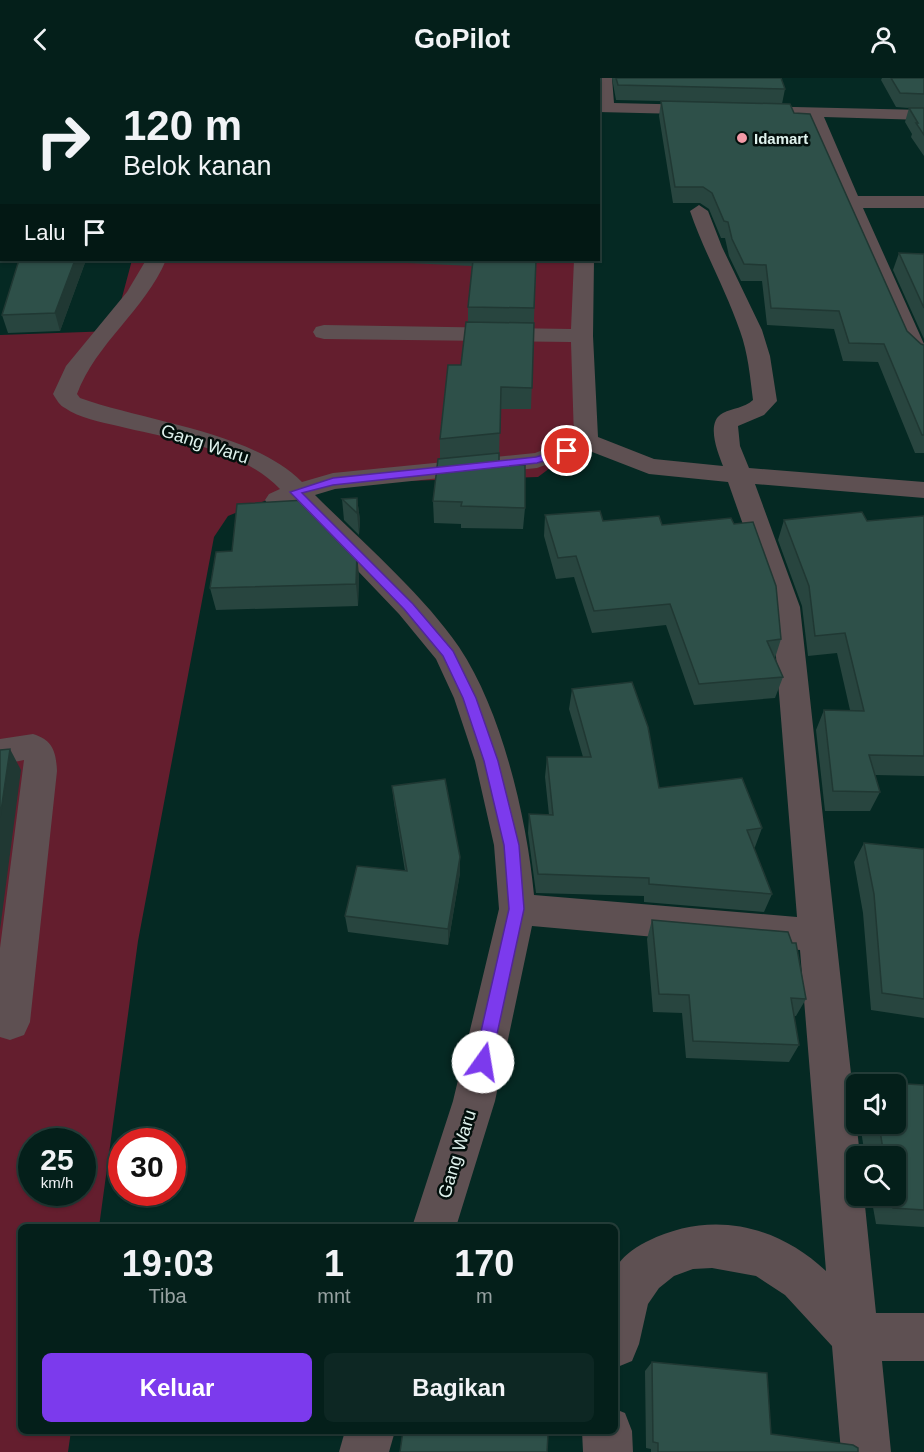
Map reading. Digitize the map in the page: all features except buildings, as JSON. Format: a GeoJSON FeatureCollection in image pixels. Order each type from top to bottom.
{"type":"FeatureCollection","features":[{"type":"Feature","properties":{"kind":"street"},"geometry":{"type":"LineString","coordinates":[[604,78],[602,107],[924,115]]}},
{"type":"Feature","properties":{"kind":"street"},"geometry":{"type":"LineString","coordinates":[[813,112],[914,347],[924,355]]}},
{"type":"Feature","properties":{"kind":"street"},"geometry":{"type":"LineString","coordinates":[[853,202],[924,202]]}},
{"type":"Feature","properties":{"kind":"street"},"geometry":{"type":"LineString","coordinates":[[699,211],[759,356],[765,401],[756,410],[729,419],[726,426],[728,446],[786,607],[866,1452]]}},
{"type":"Feature","properties":{"kind":"street","name":"Gang Waru"},"geometry":{"type":"LineString","coordinates":[[155,261],[136,295],[74,370],[65,394],[72,403],[100,414],[245,454],[281,475],[409,607],[448,654],[470,698],[491,761],[512,845],[517,909],[474,1101],[435,1224]]}},
{"type":"Feature","properties":{"kind":"street"},"geometry":{"type":"LineString","coordinates":[[584,261],[582,336],[586,441]]}},
{"type":"Feature","properties":{"kind":"street"},"geometry":{"type":"LineString","coordinates":[[324,332],[582,336]]}},
{"type":"Feature","properties":{"kind":"street"},"geometry":{"type":"LineString","coordinates":[[260,508],[295,492],[333,482],[537,460],[567,451],[586,441],[649,466],[816,483],[924,490]]}},
{"type":"Feature","properties":{"kind":"street"},"geometry":{"type":"LineString","coordinates":[[0,752],[33,746],[40,754],[40,771],[10,1022]]}},
{"type":"Feature","properties":{"kind":"street"},"geometry":{"type":"LineString","coordinates":[[517,909],[817,935]]}},
{"type":"Feature","properties":{"kind":"street"},"geometry":{"type":"LineString","coordinates":[[618,1327],[621,1310],[643,1272],[677,1249],[719,1245],[749,1249],[786,1266],[856,1336],[924,1337]]}},
{"type":"Feature","properties":{"kind":"street"},"geometry":{"type":"LineString","coordinates":[[364,1452],[368,1434]]}},
{"type":"Feature","properties":{"kind":"street"},"geometry":{"type":"LineString","coordinates":[[607,1434],[608,1452]]}},
{"type":"Feature","properties":{"kind":"shaded area"},"geometry":{"type":"Polygon","coordinates":[[[132,261],[578,261],[586,441],[538,477],[306,484],[228,516],[214,537],[138,941],[112,1128],[108,1128],[108,1161],[99,1224],[18,1224],[18,1434],[71,1434],[68,1452],[0,1452],[0,335],[113,331],[132,261]]]}},
{"type":"Feature","properties":{"kind":"place","name":"Idamart"},"geometry":{"type":"Point","coordinates":[742,138]}},
{"type":"Feature","properties":{"kind":"route"},"geometry":{"type":"LineString","coordinates":[[483,1062],[517,909],[512,845],[491,761],[470,698],[448,654],[409,607],[295,492],[333,482],[537,460],[567,451]]}}]}
